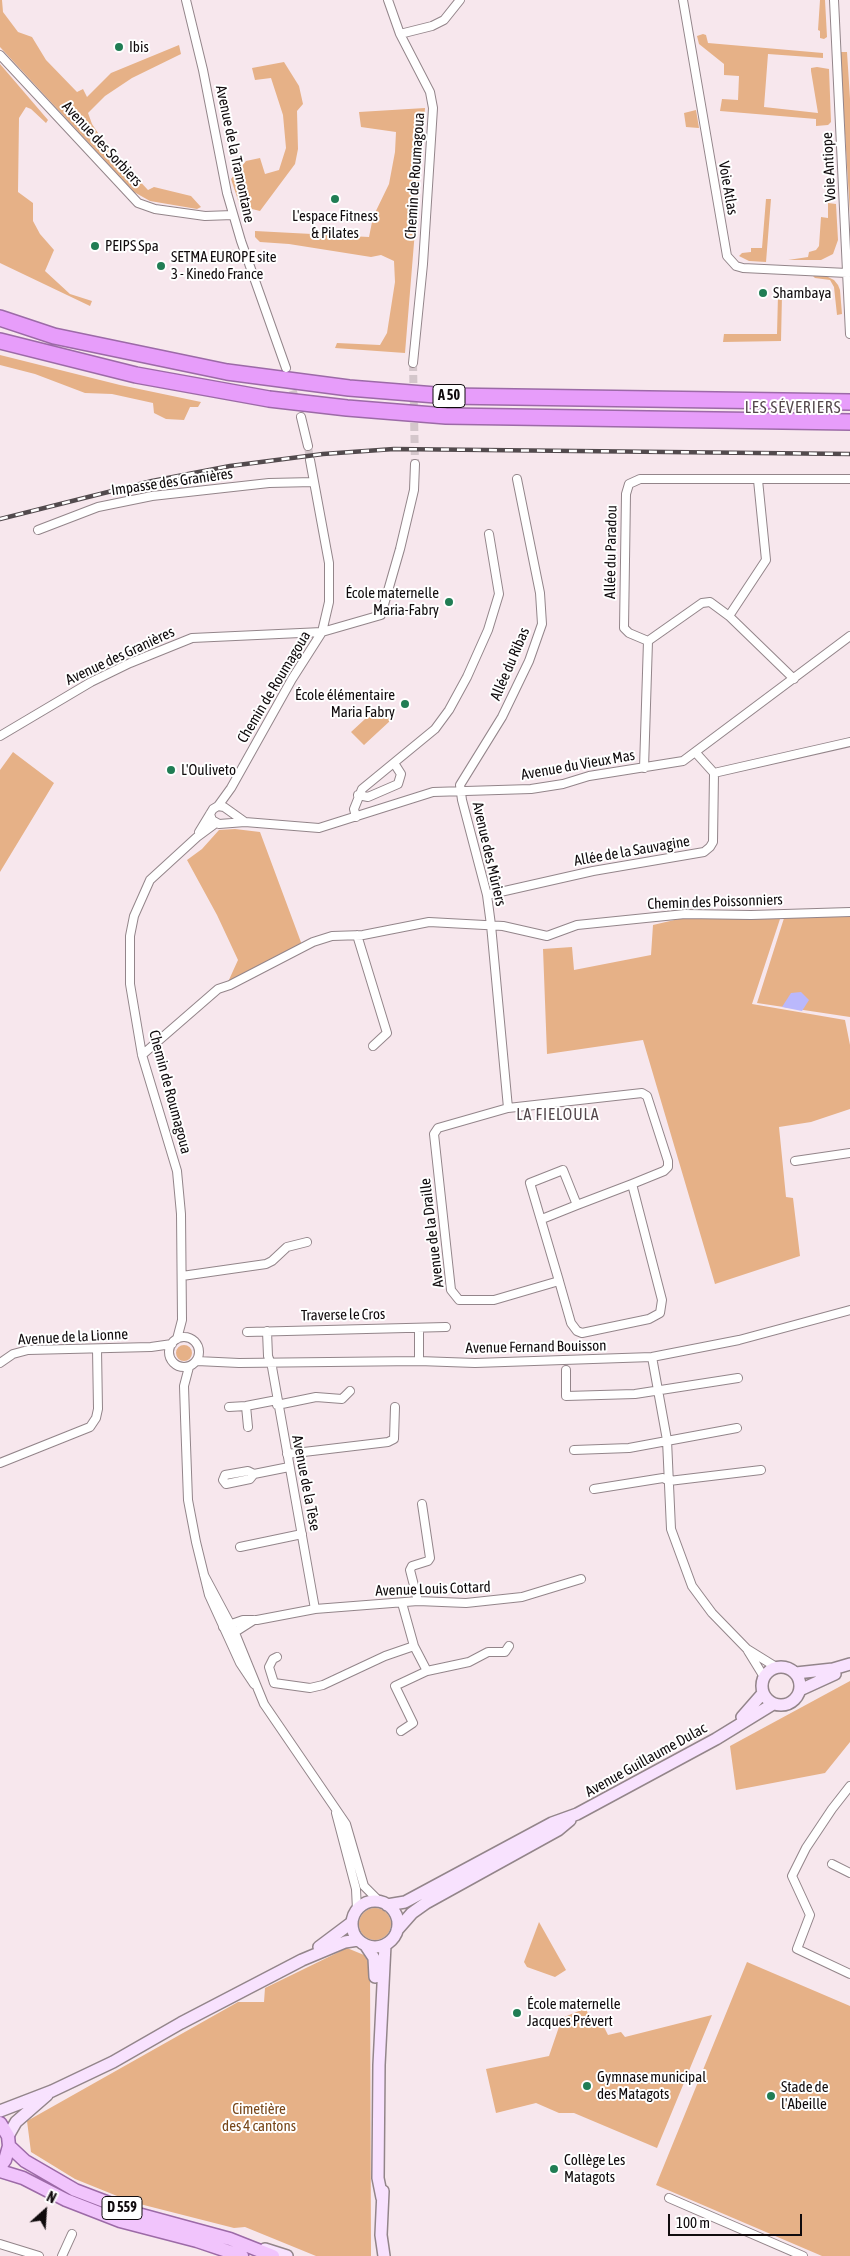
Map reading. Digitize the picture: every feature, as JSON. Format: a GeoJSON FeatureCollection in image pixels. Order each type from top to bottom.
{"type":"FeatureCollection","features":[{"type":"Feature","properties":{"kind":"highway","name":"A 50"},"geometry":{"type":"LineString","coordinates":[[0,318],[54,336],[227,372],[349,388],[448,396],[850,402]]}},
{"type":"Feature","properties":{"kind":"highway","name":"A 50"},"geometry":{"type":"LineString","coordinates":[[0,341],[136,376],[269,399],[347,408],[446,416],[850,422]]}},
{"type":"Feature","properties":{"kind":"main road"},"geometry":{"type":"LineString","coordinates":[[796,1673],[833,1670],[850,1664]]}},
{"type":"Feature","properties":{"kind":"main road"},"geometry":{"type":"LineString","coordinates":[[773,1704],[763,1693],[764,1677],[776,1667],[786,1667],[796,1673],[801,1684],[800,1690]]}},
{"type":"Feature","properties":{"kind":"main road","name":"Avenue Guillaume Dulac"},"geometry":{"type":"LineString","coordinates":[[383,1903],[405,1902],[510,1851],[524,1844],[552,1824],[575,1816],[773,1704],[790,1704],[800,1690],[827,1676],[850,1670]]}},
{"type":"Feature","properties":{"kind":"main road","name":"Avenue Guillaume Dulac"},"geometry":{"type":"LineString","coordinates":[[731,1729],[763,1693]]}},
{"type":"Feature","properties":{"kind":"main road","name":"Avenue Guillaume Dulac"},"geometry":{"type":"LineString","coordinates":[[397,1930],[426,1903],[510,1851]]}},
{"type":"Feature","properties":{"kind":"main road"},"geometry":{"type":"LineString","coordinates":[[0,2111],[52,2091],[113,2062],[181,2023],[302,1960],[345,1942],[362,1943],[379,1947],[385,1945],[397,1930],[396,1916],[383,1903],[366,1902],[357,1910],[352,1922],[353,1932],[362,1943],[374,1958],[380,2039]]}},
{"type":"Feature","properties":{"kind":"main road"},"geometry":{"type":"LineString","coordinates":[[302,1960],[352,1922]]}},
{"type":"Feature","properties":{"kind":"main road"},"geometry":{"type":"LineString","coordinates":[[378,2256],[381,2235],[379,2163],[380,2039],[385,1945]]}},
{"type":"Feature","properties":{"kind":"main road"},"geometry":{"type":"LineString","coordinates":[[0,2167],[5,2160],[16,2122],[52,2091]]}},
{"type":"Feature","properties":{"kind":"main road"},"geometry":{"type":"LineString","coordinates":[[0,2123],[9,2141]]}},
{"type":"Feature","properties":{"kind":"main road","name":"D 559"},"geometry":{"type":"LineString","coordinates":[[9,2141],[25,2161],[90,2196],[244,2250]]}},
{"type":"Feature","properties":{"kind":"main road","name":"D 559"},"geometry":{"type":"LineString","coordinates":[[0,2172],[23,2178],[66,2200],[120,2221],[197,2241],[273,2256]]}},
{"type":"Feature","properties":{"kind":"main road"},"geometry":{"type":"LineString","coordinates":[[381,2235],[384,2256]]}},
{"type":"Feature","properties":{"kind":"main road"},"geometry":{"type":"LineString","coordinates":[[244,2250],[287,2256]]}},
{"type":"Feature","properties":{"kind":"street","name":"Avenue de la Tramontane"},"geometry":{"type":"LineString","coordinates":[[186,0],[203,70],[233,215],[286,368]]}},
{"type":"Feature","properties":{"kind":"street","name":"Chemin de Roumagoua"},"geometry":{"type":"LineString","coordinates":[[388,0],[400,34],[430,92],[433,108],[423,264],[414,362]]}},
{"type":"Feature","properties":{"kind":"street"},"geometry":{"type":"LineString","coordinates":[[400,34],[432,26],[444,20],[460,0]]}},
{"type":"Feature","properties":{"kind":"street","name":"Voie Atlas"},"geometry":{"type":"LineString","coordinates":[[682,0],[727,256],[736,266],[743,268],[847,273]]}},
{"type":"Feature","properties":{"kind":"street","name":"Voie Antiope"},"geometry":{"type":"LineString","coordinates":[[834,0],[848,256],[850,334]]}},
{"type":"Feature","properties":{"kind":"street","name":"Avenue des Sorbiers"},"geometry":{"type":"LineString","coordinates":[[0,55],[138,202],[155,209],[205,216],[233,215]]}},
{"type":"Feature","properties":{"kind":"street"},"geometry":{"type":"LineString","coordinates":[[301,417],[308,446]]}},
{"type":"Feature","properties":{"kind":"street"},"geometry":{"type":"LineString","coordinates":[[310,460],[329,563],[329,602],[322,632]]}},
{"type":"Feature","properties":{"kind":"street","name":"Chemin de Roumagoua"},"geometry":{"type":"LineString","coordinates":[[218,806],[231,788],[292,678],[322,632],[381,615],[400,549],[414,490],[415,464]]}},
{"type":"Feature","properties":{"kind":"street","name":"Allée du Ribas"},"geometry":{"type":"LineString","coordinates":[[461,790],[462,780],[502,717],[529,661],[542,624],[540,592],[517,479]]}},
{"type":"Feature","properties":{"kind":"street","name":"Allée du Paradou"},"geometry":{"type":"LineString","coordinates":[[648,641],[629,633],[624,628],[626,494],[630,484],[640,479],[850,479]]}},
{"type":"Feature","properties":{"kind":"street"},"geometry":{"type":"LineString","coordinates":[[729,616],[766,560],[758,480]]}},
{"type":"Feature","properties":{"kind":"street","name":"Impasse des Granières"},"geometry":{"type":"LineString","coordinates":[[38,530],[98,508],[152,496],[269,483],[314,482]]}},
{"type":"Feature","properties":{"kind":"street"},"geometry":{"type":"LineString","coordinates":[[356,817],[354,809],[362,789],[435,728],[449,710],[488,630],[499,594],[489,534]]}},
{"type":"Feature","properties":{"kind":"street"},"geometry":{"type":"LineString","coordinates":[[644,768],[648,641],[706,602],[713,603],[729,616],[794,679]]}},
{"type":"Feature","properties":{"kind":"street","name":"Avenue des Granières"},"geometry":{"type":"LineString","coordinates":[[0,736],[91,682],[130,663],[192,638],[322,632]]}},
{"type":"Feature","properties":{"kind":"street","name":"Avenue du Vieux Mas"},"geometry":{"type":"LineString","coordinates":[[220,823],[245,822],[319,828],[415,796],[461,790],[531,789],[563,784],[589,776],[683,762],[850,636]]}},
{"type":"Feature","properties":{"kind":"street"},"geometry":{"type":"LineString","coordinates":[[696,753],[714,773],[850,742]]}},
{"type":"Feature","properties":{"kind":"street"},"geometry":{"type":"LineString","coordinates":[[358,795],[368,797],[398,784],[401,774],[394,763]]}},
{"type":"Feature","properties":{"kind":"street","name":"Allée de la Sauvagine"},"geometry":{"type":"LineString","coordinates":[[487,896],[593,871],[704,852],[713,842],[714,773]]}},
{"type":"Feature","properties":{"kind":"street","name":"Chemin de Roumagoua"},"geometry":{"type":"LineString","coordinates":[[227,810],[231,788]]}},
{"type":"Feature","properties":{"kind":"street","name":"Avenue des Mûriers"},"geometry":{"type":"LineString","coordinates":[[461,790],[487,896],[491,925]]}},
{"type":"Feature","properties":{"kind":"street"},"geometry":{"type":"LineString","coordinates":[[218,806],[227,810],[227,819],[220,823],[212,820],[210,814],[213,809],[218,806]]}},
{"type":"Feature","properties":{"kind":"street","name":"Avenue du Vieux Mas"},"geometry":{"type":"LineString","coordinates":[[227,810],[245,822]]}},
{"type":"Feature","properties":{"kind":"street","name":"Chemin de Roumagoua"},"geometry":{"type":"LineString","coordinates":[[197,836],[210,814]]}},
{"type":"Feature","properties":{"kind":"street","name":"Chemin de Roumagoua"},"geometry":{"type":"LineString","coordinates":[[174,1341],[182,1320],[181,1214],[177,1171],[142,1055],[130,984],[130,936],[134,916],[150,880],[197,836],[220,823]]}},
{"type":"Feature","properties":{"kind":"street","name":"Chemin des Poissonniers"},"geometry":{"type":"LineString","coordinates":[[142,1055],[218,989],[230,985],[312,942],[332,936],[357,935],[423,922],[491,925],[547,936],[577,925],[685,914],[751,915],[850,912]]}},
{"type":"Feature","properties":{"kind":"street"},"geometry":{"type":"LineString","coordinates":[[491,925],[508,1108]]}},
{"type":"Feature","properties":{"kind":"street"},"geometry":{"type":"LineString","coordinates":[[357,935],[388,1033],[373,1046]]}},
{"type":"Feature","properties":{"kind":"street","name":"Avenue de la Draille"},"geometry":{"type":"LineString","coordinates":[[542,1219],[664,1172],[668,1167],[668,1161],[647,1096],[642,1094],[508,1108],[438,1128],[434,1134],[451,1290],[460,1300],[487,1302],[559,1281]]}},
{"type":"Feature","properties":{"kind":"street"},"geometry":{"type":"LineString","coordinates":[[795,1161],[850,1153]]}},
{"type":"Feature","properties":{"kind":"street"},"geometry":{"type":"LineString","coordinates":[[577,1205],[562,1170],[530,1183],[571,1323],[577,1331],[582,1333],[649,1320],[660,1313],[662,1300],[632,1184]]}},
{"type":"Feature","properties":{"kind":"street"},"geometry":{"type":"LineString","coordinates":[[182,1276],[266,1264],[287,1247],[307,1242]]}},
{"type":"Feature","properties":{"kind":"street","name":"Avenue Fernand Bouisson"},"geometry":{"type":"LineString","coordinates":[[197,1360],[239,1363],[270,1361],[419,1361],[475,1363],[652,1357],[739,1340],[850,1310]]}},
{"type":"Feature","properties":{"kind":"street","name":"Chemin de Roumagoua"},"geometry":{"type":"LineString","coordinates":[[182,1320],[192,1340]]}},
{"type":"Feature","properties":{"kind":"street","name":"Traverse le Cros"},"geometry":{"type":"LineString","coordinates":[[247,1332],[446,1327]]}},
{"type":"Feature","properties":{"kind":"street"},"geometry":{"type":"LineString","coordinates":[[419,1328],[419,1361]]}},
{"type":"Feature","properties":{"kind":"street"},"geometry":{"type":"LineString","coordinates":[[267,1331],[270,1361]]}},
{"type":"Feature","properties":{"kind":"street"},"geometry":{"type":"LineString","coordinates":[[170,1358],[170,1348],[174,1341],[182,1337],[192,1340],[199,1349],[197,1360],[189,1367],[184,1386]]}},
{"type":"Feature","properties":{"kind":"street","name":"Avenue de la Lionne"},"geometry":{"type":"LineString","coordinates":[[0,1363],[19,1352],[151,1347],[174,1341]]}},
{"type":"Feature","properties":{"kind":"street"},"geometry":{"type":"LineString","coordinates":[[151,1347],[170,1358],[178,1366],[184,1386],[188,1500],[204,1575],[227,1625],[235,1633],[255,1685],[272,1719],[317,1778],[346,1824],[364,1886],[383,1903]]}},
{"type":"Feature","properties":{"kind":"street"},"geometry":{"type":"LineString","coordinates":[[0,1463],[90,1427],[96,1418],[98,1409],[97,1348]]}},
{"type":"Feature","properties":{"kind":"street","name":"Avenue Fernand Bouisson"},"geometry":{"type":"LineString","coordinates":[[199,1349],[218,1360]]}},
{"type":"Feature","properties":{"kind":"street"},"geometry":{"type":"LineString","coordinates":[[652,1357],[667,1440],[671,1529],[692,1586],[712,1613],[747,1649],[764,1677]]}},
{"type":"Feature","properties":{"kind":"street","name":"Avenue de la Tèse"},"geometry":{"type":"LineString","coordinates":[[270,1361],[315,1609]]}},
{"type":"Feature","properties":{"kind":"street"},"geometry":{"type":"LineString","coordinates":[[178,1366],[189,1367]]}},
{"type":"Feature","properties":{"kind":"street"},"geometry":{"type":"LineString","coordinates":[[566,1370],[566,1396],[635,1394],[738,1378]]}},
{"type":"Feature","properties":{"kind":"street"},"geometry":{"type":"LineString","coordinates":[[229,1407],[277,1403],[316,1397],[342,1399],[350,1391]]}},
{"type":"Feature","properties":{"kind":"street"},"geometry":{"type":"LineString","coordinates":[[246,1406],[248,1427]]}},
{"type":"Feature","properties":{"kind":"street"},"geometry":{"type":"LineString","coordinates":[[287,1454],[388,1442],[394,1439],[395,1407]]}},
{"type":"Feature","properties":{"kind":"street"},"geometry":{"type":"LineString","coordinates":[[574,1450],[629,1448],[737,1428]]}},
{"type":"Feature","properties":{"kind":"street"},"geometry":{"type":"LineString","coordinates":[[254,1474],[289,1467]]}},
{"type":"Feature","properties":{"kind":"street"},"geometry":{"type":"LineString","coordinates":[[594,1489],[664,1478],[669,1481],[760,1470]]}},
{"type":"Feature","properties":{"kind":"street"},"geometry":{"type":"LineString","coordinates":[[418,1601],[410,1570],[412,1566],[428,1561],[430,1558],[422,1504]]}},
{"type":"Feature","properties":{"kind":"street"},"geometry":{"type":"LineString","coordinates":[[240,1547],[302,1534]]}},
{"type":"Feature","properties":{"kind":"street","name":"Avenue Louis Cottard"},"geometry":{"type":"LineString","coordinates":[[227,1625],[315,1609],[418,1601],[466,1603],[507,1600],[581,1579]]}},
{"type":"Feature","properties":{"kind":"street"},"geometry":{"type":"LineString","coordinates":[[402,1603],[414,1646],[427,1671]]}},
{"type":"Feature","properties":{"kind":"street","name":"Avenue Louis Cottard"},"geometry":{"type":"LineString","coordinates":[[235,1633],[254,1620]]}},
{"type":"Feature","properties":{"kind":"street"},"geometry":{"type":"LineString","coordinates":[[227,1625],[227,1637],[247,1676],[255,1685]]}},
{"type":"Feature","properties":{"kind":"street"},"geometry":{"type":"LineString","coordinates":[[227,1637],[235,1633]]}},
{"type":"Feature","properties":{"kind":"street"},"geometry":{"type":"LineString","coordinates":[[277,1657],[273,1659],[269,1667],[274,1683],[310,1688],[323,1685],[385,1656],[414,1646]]}},
{"type":"Feature","properties":{"kind":"street"},"geometry":{"type":"LineString","coordinates":[[401,1731],[413,1724],[395,1686],[427,1671],[468,1662],[488,1652],[504,1652],[509,1646]]}},
{"type":"Feature","properties":{"kind":"street"},"geometry":{"type":"LineString","coordinates":[[747,1649],[776,1667]]}},
{"type":"Feature","properties":{"kind":"street"},"geometry":{"type":"LineString","coordinates":[[850,1786],[832,1808],[806,1848],[792,1876],[810,1915],[797,1949],[850,1974]]}},
{"type":"Feature","properties":{"kind":"street"},"geometry":{"type":"LineString","coordinates":[[334,1806],[356,1889],[357,1910]]}},
{"type":"Feature","properties":{"kind":"street"},"geometry":{"type":"LineString","coordinates":[[832,1864],[850,1872]]}},
{"type":"Feature","properties":{"kind":"street"},"geometry":{"type":"LineString","coordinates":[[669,2198],[803,2256]]}},
{"type":"Feature","properties":{"kind":"street"},"geometry":{"type":"LineString","coordinates":[[62,2256],[72,2234]]}},
{"type":"Feature","properties":{"kind":"street"},"geometry":{"type":"LineString","coordinates":[[0,2244],[39,2256]]}},
{"type":"Feature","properties":{"kind":"green space"},"geometry":{"type":"Polygon","coordinates":[[[0,0],[2,0],[3,12],[18,32],[32,37],[46,60],[77,92],[83,89],[87,97],[111,73],[179,45],[181,54],[132,78],[105,96],[88,113],[92,124],[114,157],[118,158],[148,190],[154,187],[191,196],[201,207],[197,209],[150,201],[134,192],[0,47],[0,0]]]}},
{"type":"Feature","properties":{"kind":"green space"},"geometry":{"type":"Polygon","coordinates":[[[820,0],[825,0],[827,37],[824,39],[820,38],[820,31],[818,30],[820,0]]]}},
{"type":"Feature","properties":{"kind":"green space"},"geometry":{"type":"Polygon","coordinates":[[[706,35],[708,43],[823,53],[823,58],[768,54],[764,107],[818,113],[811,68],[829,69],[831,122],[828,125],[816,126],[816,119],[720,111],[722,99],[738,100],[739,76],[724,75],[724,64],[699,44],[697,36],[706,35]]]}},
{"type":"Feature","properties":{"kind":"green space"},"geometry":{"type":"Polygon","coordinates":[[[840,52],[847,52],[850,99],[850,214],[840,52]]]}},
{"type":"Feature","properties":{"kind":"green space"},"geometry":{"type":"Polygon","coordinates":[[[284,62],[299,86],[303,104],[297,111],[298,149],[295,164],[260,211],[240,206],[231,179],[246,161],[260,158],[265,174],[279,170],[286,148],[283,115],[271,78],[255,80],[252,68],[284,62]]]}},
{"type":"Feature","properties":{"kind":"green space"},"geometry":{"type":"Polygon","coordinates":[[[0,64],[48,120],[46,123],[31,109],[26,107],[19,118],[18,192],[33,203],[33,221],[40,234],[54,250],[45,271],[70,294],[92,301],[90,306],[0,263],[0,64]]]}},
{"type":"Feature","properties":{"kind":"green space"},"geometry":{"type":"Polygon","coordinates":[[[425,108],[405,353],[335,348],[337,343],[380,345],[387,333],[395,282],[394,261],[381,255],[371,257],[289,244],[260,242],[255,237],[255,231],[369,237],[373,217],[389,184],[395,152],[396,132],[361,127],[359,112],[425,108]]]}},
{"type":"Feature","properties":{"kind":"green space"},"geometry":{"type":"Polygon","coordinates":[[[696,110],[699,128],[686,127],[684,113],[696,110]]]}},
{"type":"Feature","properties":{"kind":"green space"},"geometry":{"type":"Polygon","coordinates":[[[766,199],[771,199],[766,262],[749,261],[739,256],[742,253],[751,252],[751,248],[762,248],[766,199]]]}},
{"type":"Feature","properties":{"kind":"green space"},"geometry":{"type":"Polygon","coordinates":[[[828,203],[836,204],[838,240],[833,254],[821,260],[788,260],[808,257],[809,252],[816,250],[819,246],[821,217],[828,218],[828,203]]]}},
{"type":"Feature","properties":{"kind":"green space"},"geometry":{"type":"Polygon","coordinates":[[[822,274],[834,280],[838,285],[842,314],[837,315],[834,287],[830,280],[815,278],[812,275],[822,274]]]}},
{"type":"Feature","properties":{"kind":"green space"},"geometry":{"type":"Polygon","coordinates":[[[778,295],[782,295],[781,341],[723,342],[724,334],[777,334],[778,295]]]}},
{"type":"Feature","properties":{"kind":"green space"},"geometry":{"type":"Polygon","coordinates":[[[0,355],[120,385],[201,402],[198,407],[190,407],[184,420],[166,419],[154,413],[153,403],[112,394],[85,393],[35,374],[0,365],[0,355]]]}},
{"type":"Feature","properties":{"kind":"green space"},"geometry":{"type":"Polygon","coordinates":[[[378,707],[391,720],[364,745],[351,732],[378,707]]]}},
{"type":"Feature","properties":{"kind":"green space"},"geometry":{"type":"Polygon","coordinates":[[[13,752],[54,783],[0,872],[0,770],[13,752]]]}},
{"type":"Feature","properties":{"kind":"green space"},"geometry":{"type":"Polygon","coordinates":[[[235,829],[260,832],[302,945],[228,982],[238,960],[217,915],[187,860],[202,849],[219,830],[235,829]]]}},
{"type":"Feature","properties":{"kind":"green space"},"geometry":{"type":"Polygon","coordinates":[[[850,914],[850,1017],[757,1003],[785,915],[850,914]]]}},
{"type":"Feature","properties":{"kind":"green space"},"geometry":{"type":"Polygon","coordinates":[[[683,918],[780,919],[752,1004],[845,1020],[850,1045],[850,1109],[811,1122],[779,1127],[786,1197],[793,1198],[800,1256],[715,1284],[643,1040],[547,1054],[543,949],[572,947],[574,970],[651,955],[653,925],[683,918]]]}},
{"type":"Feature","properties":{"kind":"green space"},"geometry":{"type":"Polygon","coordinates":[[[184,1345],[192,1353],[184,1361],[176,1353],[184,1345]]]}},
{"type":"Feature","properties":{"kind":"green space"},"geometry":{"type":"Polygon","coordinates":[[[850,1681],[850,1742],[825,1773],[736,1790],[730,1746],[850,1681]]]}},
{"type":"Feature","properties":{"kind":"green space"},"geometry":{"type":"Polygon","coordinates":[[[375,1908],[381,1909],[386,1913],[390,1918],[390,1930],[386,1935],[381,1939],[375,1940],[369,1939],[364,1935],[360,1930],[359,1924],[360,1918],[364,1913],[369,1909],[375,1908]]]}},
{"type":"Feature","properties":{"kind":"green space"},"geometry":{"type":"Polygon","coordinates":[[[539,1922],[566,1970],[555,1977],[527,1967],[524,1962],[539,1922]]]}},
{"type":"Feature","properties":{"kind":"green space","name":"Cimetière des 4 cantons"},"geometry":{"type":"Polygon","coordinates":[[[347,1948],[364,1955],[370,1965],[371,2256],[316,2256],[245,2227],[234,2228],[132,2202],[75,2179],[31,2152],[27,2121],[238,2002],[264,2002],[265,1988],[347,1948]]]}},
{"type":"Feature","properties":{"kind":"green space","name":"Stade de l'Abeille"},"geometry":{"type":"Polygon","coordinates":[[[747,1962],[850,2006],[850,2256],[822,2256],[656,2185],[747,1962]]]}},
{"type":"Feature","properties":{"kind":"green space","name":"Gymnase municipal des Matagots"},"geometry":{"type":"Polygon","coordinates":[[[586,2008],[589,2017],[599,2017],[608,2035],[621,2032],[625,2037],[712,2015],[657,2148],[574,2113],[559,2113],[536,2103],[496,2113],[486,2069],[549,2056],[562,2018],[586,2008]]]}},
{"type":"Feature","properties":{"kind":"water"},"geometry":{"type":"Polygon","coordinates":[[[801,992],[809,1000],[802,1011],[782,1007],[791,993],[801,992]]]}},
{"type":"Feature","properties":{"kind":"tunnel"},"geometry":{"type":"LineString","coordinates":[[413,363],[415,464]]}},
{"type":"Feature","properties":{"kind":"tunnel"},"geometry":{"type":"LineString","coordinates":[[289,379],[301,417]]}},
{"type":"Feature","properties":{"kind":"tunnel"},"geometry":{"type":"LineString","coordinates":[[308,446],[310,460]]}},
{"type":"Feature","properties":{"kind":"railway"},"geometry":{"type":"LineString","coordinates":[[0,519],[152,481],[230,466],[323,454],[394,449],[850,454]]}},
{"type":"Feature","properties":{"kind":"place","name":"Ibis"},"geometry":{"type":"Point","coordinates":[119,47]}},
{"type":"Feature","properties":{"kind":"place","name":"L'espace Fitness & Pilates"},"geometry":{"type":"Point","coordinates":[335,199]}},
{"type":"Feature","properties":{"kind":"place","name":"PEIPS Spa"},"geometry":{"type":"Point","coordinates":[95,246]}},
{"type":"Feature","properties":{"kind":"place","name":"SETMA EUROPE site 3 - Kinedo France"},"geometry":{"type":"Point","coordinates":[161,266]}},
{"type":"Feature","properties":{"kind":"place","name":"Shambaya"},"geometry":{"type":"Point","coordinates":[763,293]}},
{"type":"Feature","properties":{"kind":"place","name":"École maternelle Maria-Fabry"},"geometry":{"type":"Point","coordinates":[449,602]}},
{"type":"Feature","properties":{"kind":"place","name":"École élémentaire Maria Fabry"},"geometry":{"type":"Point","coordinates":[405,704]}},
{"type":"Feature","properties":{"kind":"place","name":"L'Ouliveto"},"geometry":{"type":"Point","coordinates":[171,770]}},
{"type":"Feature","properties":{"kind":"place","name":"École maternelle Jacques Prévert"},"geometry":{"type":"Point","coordinates":[517,2013]}},
{"type":"Feature","properties":{"kind":"place","name":"Gymnase municipal des Matagots"},"geometry":{"type":"Point","coordinates":[587,2086]}},
{"type":"Feature","properties":{"kind":"place","name":"Stade de l'Abeille"},"geometry":{"type":"Point","coordinates":[771,2096]}},
{"type":"Feature","properties":{"kind":"place","name":"Collège Les Matagots"},"geometry":{"type":"Point","coordinates":[554,2169]}},
{"type":"Feature","properties":{"kind":"district","name":"LES SÉVERIERS"},"geometry":{"type":"Point","coordinates":[793,408]}},
{"type":"Feature","properties":{"kind":"district","name":"LA FIELOULA"},"geometry":{"type":"Point","coordinates":[558,1115]}}]}
